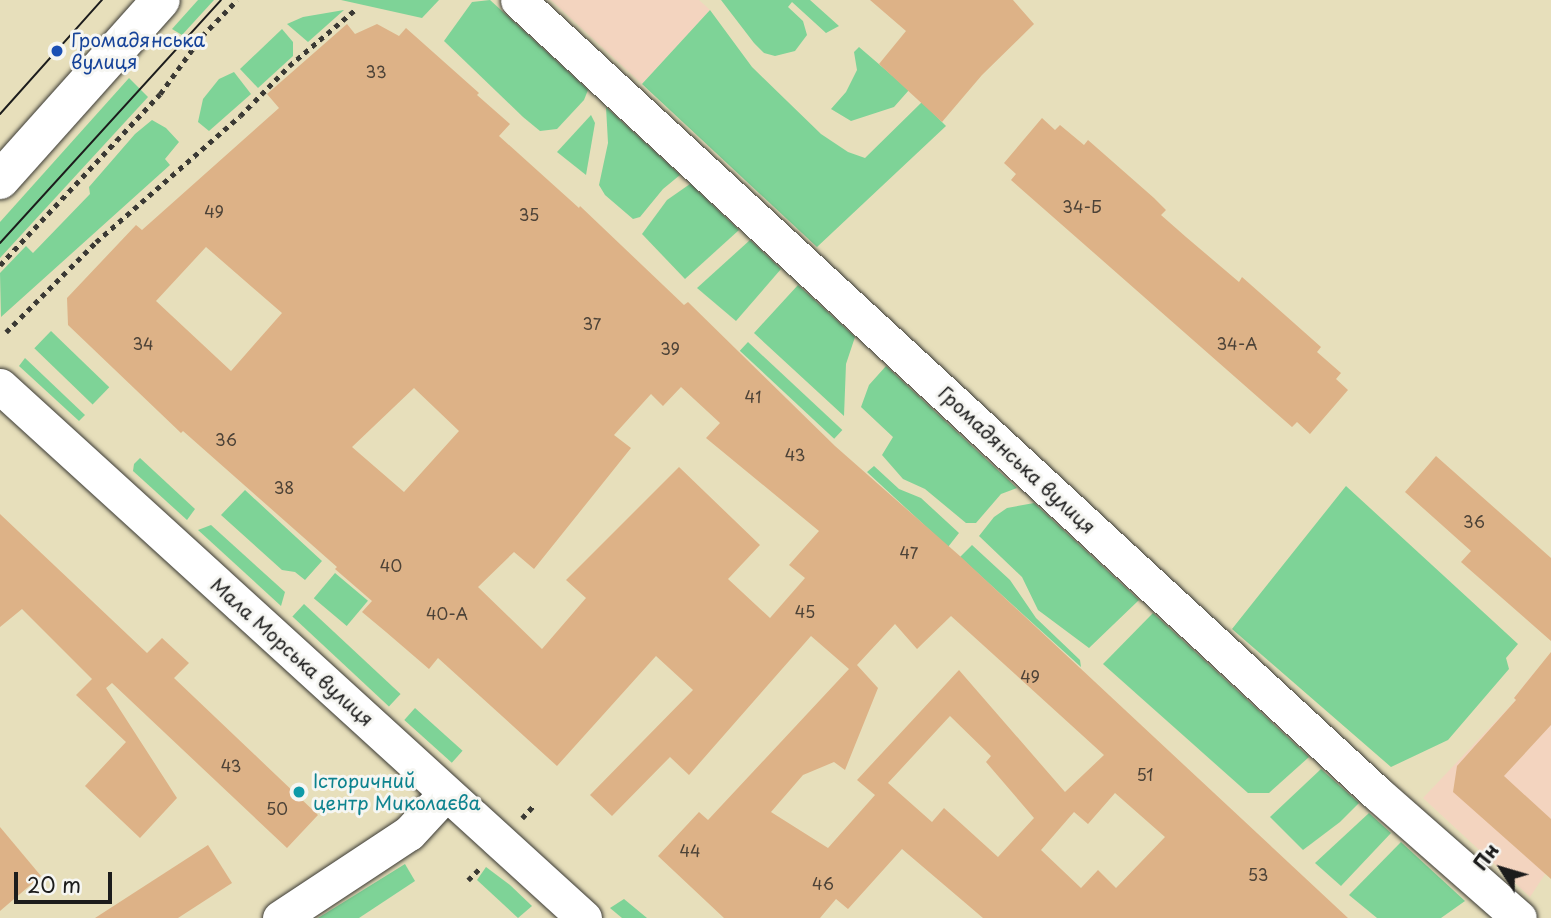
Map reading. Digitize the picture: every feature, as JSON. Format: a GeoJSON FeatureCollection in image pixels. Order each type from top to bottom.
{"type":"FeatureCollection","features":[{"type":"Feature","properties":{"kind":"street"},"geometry":{"type":"LineString","coordinates":[[0,180],[161,0]]}},
{"type":"Feature","properties":{"kind":"street","name":"Громадянська вулиця"},"geometry":{"type":"LineString","coordinates":[[518,0],[1391,806],[1519,918]]}},
{"type":"Feature","properties":{"kind":"street","name":"Мала Морська вулиця"},"geometry":{"type":"LineString","coordinates":[[0,386],[583,918]]}},
{"type":"Feature","properties":{"kind":"street"},"geometry":{"type":"LineString","coordinates":[[280,918],[409,833],[446,793]]}},
{"type":"Feature","properties":{"kind":"path"},"geometry":{"type":"LineString","coordinates":[[0,265],[160,94],[202,36],[237,0]]}},
{"type":"Feature","properties":{"kind":"path"},"geometry":{"type":"LineString","coordinates":[[6,332],[96,242],[240,116],[289,66],[356,9]]}},
{"type":"Feature","properties":{"kind":"shaded area"},"geometry":{"type":"Polygon","coordinates":[[[551,0],[699,0],[710,10],[642,84],[551,0]]]}},
{"type":"Feature","properties":{"kind":"shaded area"},"geometry":{"type":"Polygon","coordinates":[[[1551,667],[1551,865],[1530,897],[1423,798],[1516,700],[1514,698],[1532,675],[1551,667]]]}},
{"type":"Feature","properties":{"kind":"green space"},"geometry":{"type":"Polygon","coordinates":[[[198,0],[214,0],[182,35],[172,29],[198,0]]]}},
{"type":"Feature","properties":{"kind":"green space"},"geometry":{"type":"Polygon","coordinates":[[[341,0],[439,0],[422,18],[341,0]]]}},
{"type":"Feature","properties":{"kind":"green space"},"geometry":{"type":"Polygon","coordinates":[[[490,0],[588,90],[584,100],[557,129],[540,131],[444,41],[472,2],[490,0]]]}},
{"type":"Feature","properties":{"kind":"green space"},"geometry":{"type":"Polygon","coordinates":[[[721,0],[810,0],[839,26],[826,33],[792,2],[788,7],[803,21],[807,35],[795,51],[775,56],[764,53],[754,43],[721,0]]]}},
{"type":"Feature","properties":{"kind":"green space"},"geometry":{"type":"Polygon","coordinates":[[[344,10],[308,42],[287,24],[303,17],[344,10]]]}},
{"type":"Feature","properties":{"kind":"green space"},"geometry":{"type":"Polygon","coordinates":[[[710,10],[752,67],[821,134],[848,152],[865,158],[922,102],[946,126],[817,247],[642,84],[710,10]]]}},
{"type":"Feature","properties":{"kind":"green space"},"geometry":{"type":"Polygon","coordinates":[[[282,29],[293,42],[293,56],[258,88],[240,69],[282,29]]]}},
{"type":"Feature","properties":{"kind":"green space"},"geometry":{"type":"Polygon","coordinates":[[[859,47],[909,90],[894,107],[851,121],[831,109],[846,92],[857,70],[854,52],[859,47]]]}},
{"type":"Feature","properties":{"kind":"green space"},"geometry":{"type":"Polygon","coordinates":[[[234,72],[251,94],[209,131],[198,122],[203,99],[219,79],[234,72]]]}},
{"type":"Feature","properties":{"kind":"green space"},"geometry":{"type":"Polygon","coordinates":[[[129,78],[148,97],[0,258],[0,222],[129,78]]]}},
{"type":"Feature","properties":{"kind":"green space"},"geometry":{"type":"Polygon","coordinates":[[[606,107],[680,175],[663,189],[640,217],[633,219],[605,195],[599,185],[608,143],[606,107]]]}},
{"type":"Feature","properties":{"kind":"green space"},"geometry":{"type":"Polygon","coordinates":[[[591,115],[595,123],[586,175],[557,152],[591,115]]]}},
{"type":"Feature","properties":{"kind":"green space"},"geometry":{"type":"Polygon","coordinates":[[[152,120],[166,128],[179,142],[165,159],[170,165],[1,317],[0,273],[26,246],[33,253],[90,194],[89,187],[135,134],[152,120]]]}},
{"type":"Feature","properties":{"kind":"green space"},"geometry":{"type":"Polygon","coordinates":[[[690,184],[739,230],[685,279],[642,234],[667,200],[690,184]]]}},
{"type":"Feature","properties":{"kind":"green space"},"geometry":{"type":"Polygon","coordinates":[[[750,240],[781,269],[736,321],[697,288],[750,240]]]}},
{"type":"Feature","properties":{"kind":"green space"},"geometry":{"type":"Polygon","coordinates":[[[798,285],[855,337],[846,364],[844,416],[754,333],[798,285]]]}},
{"type":"Feature","properties":{"kind":"green space"},"geometry":{"type":"Polygon","coordinates":[[[51,331],[109,387],[93,405],[34,348],[51,331]]]}},
{"type":"Feature","properties":{"kind":"green space"},"geometry":{"type":"Polygon","coordinates":[[[748,342],[842,430],[834,439],[740,351],[748,342]]]}},
{"type":"Feature","properties":{"kind":"green space"},"geometry":{"type":"Polygon","coordinates":[[[25,358],[85,415],[79,421],[19,366],[25,358]]]}},
{"type":"Feature","properties":{"kind":"green space"},"geometry":{"type":"Polygon","coordinates":[[[886,366],[1017,488],[1001,494],[976,523],[966,523],[925,489],[903,479],[882,455],[893,437],[861,407],[869,385],[886,366]]]}},
{"type":"Feature","properties":{"kind":"green space"},"geometry":{"type":"Polygon","coordinates":[[[140,458],[195,509],[187,520],[133,471],[134,464],[140,458]]]}},
{"type":"Feature","properties":{"kind":"green space"},"geometry":{"type":"Polygon","coordinates":[[[874,466],[899,489],[921,498],[959,533],[948,547],[867,472],[874,466]]]}},
{"type":"Feature","properties":{"kind":"green space"},"geometry":{"type":"Polygon","coordinates":[[[1346,486],[1518,644],[1506,658],[1509,669],[1448,740],[1391,767],[1232,629],[1346,486]]]}},
{"type":"Feature","properties":{"kind":"green space"},"geometry":{"type":"Polygon","coordinates":[[[245,490],[322,561],[305,580],[295,572],[282,570],[221,515],[245,490]]]}},
{"type":"Feature","properties":{"kind":"green space"},"geometry":{"type":"Polygon","coordinates":[[[1034,503],[1139,600],[1089,648],[1038,610],[1022,577],[979,536],[994,517],[1007,508],[1034,503]]]}},
{"type":"Feature","properties":{"kind":"green space"},"geometry":{"type":"Polygon","coordinates":[[[211,525],[285,592],[281,606],[198,530],[211,525]]]}},
{"type":"Feature","properties":{"kind":"green space"},"geometry":{"type":"Polygon","coordinates":[[[972,545],[1010,580],[1036,618],[1080,660],[1081,667],[960,557],[972,545]]]}},
{"type":"Feature","properties":{"kind":"green space"},"geometry":{"type":"Polygon","coordinates":[[[335,573],[368,601],[347,626],[314,598],[335,573]]]}},
{"type":"Feature","properties":{"kind":"green space"},"geometry":{"type":"Polygon","coordinates":[[[304,604],[401,694],[389,706],[292,616],[304,604]]]}},
{"type":"Feature","properties":{"kind":"green space"},"geometry":{"type":"Polygon","coordinates":[[[1153,613],[1309,757],[1269,793],[1248,793],[1103,664],[1153,613]]]}},
{"type":"Feature","properties":{"kind":"green space"},"geometry":{"type":"Polygon","coordinates":[[[415,708],[463,751],[452,763],[404,720],[415,708]]]}},
{"type":"Feature","properties":{"kind":"green space"},"geometry":{"type":"Polygon","coordinates":[[[1321,769],[1359,803],[1340,822],[1303,850],[1270,817],[1321,769]]]}},
{"type":"Feature","properties":{"kind":"green space"},"geometry":{"type":"Polygon","coordinates":[[[1369,813],[1391,833],[1341,886],[1315,863],[1369,813]]]}},
{"type":"Feature","properties":{"kind":"green space"},"geometry":{"type":"Polygon","coordinates":[[[1401,842],[1465,901],[1441,918],[1377,918],[1349,895],[1401,842]]]}},
{"type":"Feature","properties":{"kind":"green space"},"geometry":{"type":"Polygon","coordinates":[[[405,864],[415,881],[359,918],[318,918],[405,864]]]}},
{"type":"Feature","properties":{"kind":"green space"},"geometry":{"type":"Polygon","coordinates":[[[486,867],[532,906],[518,918],[477,880],[486,867]]]}},
{"type":"Feature","properties":{"kind":"green space"},"geometry":{"type":"Polygon","coordinates":[[[624,899],[647,918],[622,918],[610,908],[624,899]]]}},
{"type":"Feature","properties":{"kind":"building"},"geometry":{"type":"Polygon","coordinates":[[[870,0],[1013,0],[1034,24],[982,75],[942,122],[879,64],[906,31],[870,0]]]}},
{"type":"Feature","properties":{"kind":"building"},"geometry":{"type":"Polygon","coordinates":[[[347,24],[355,34],[377,24],[399,36],[406,28],[510,124],[499,136],[579,208],[580,206],[684,305],[688,302],[835,446],[961,557],[1348,918],[983,918],[902,849],[848,909],[836,899],[820,918],[724,918],[658,856],[699,812],[708,820],[849,669],[811,636],[689,775],[670,757],[612,816],[590,795],[693,690],[656,656],[557,766],[438,658],[429,669],[362,612],[372,601],[183,431],[181,433],[68,325],[67,298],[136,225],[142,230],[279,108],[267,94],[347,24]],[[206,247],[156,301],[231,371],[282,313],[206,247]],[[681,387],[663,406],[651,394],[614,435],[631,448],[534,569],[514,552],[478,587],[542,649],[586,598],[566,580],[679,467],[760,545],[728,579],[770,618],[805,578],[789,565],[819,531],[706,438],[720,423],[681,387]],[[414,388],[352,447],[404,492],[459,431],[414,388]],[[951,616],[917,649],[895,624],[857,665],[878,688],[845,770],[834,762],[803,775],[771,812],[828,848],[875,795],[857,780],[959,670],[1065,792],[1104,755],[951,616]],[[950,716],[888,783],[932,822],[944,808],[998,857],[1034,818],[986,762],[991,756],[950,716]],[[1115,793],[1088,824],[1074,812],[1041,850],[1081,888],[1098,870],[1116,888],[1165,837],[1115,793]]]}},
{"type":"Feature","properties":{"kind":"building"},"geometry":{"type":"Polygon","coordinates":[[[1042,118],[1055,130],[1060,125],[1084,145],[1088,140],[1166,210],[1161,215],[1239,282],[1242,277],[1321,347],[1317,352],[1341,373],[1336,379],[1348,390],[1310,434],[1297,422],[1292,427],[1011,180],[1016,174],[1004,163],[1042,118]]]}},
{"type":"Feature","properties":{"kind":"building"},"geometry":{"type":"Polygon","coordinates":[[[1436,456],[1551,558],[1551,641],[1461,562],[1471,551],[1405,492],[1436,456]]]}},
{"type":"Feature","properties":{"kind":"building"},"geometry":{"type":"Polygon","coordinates":[[[0,514],[147,653],[162,638],[189,663],[174,678],[318,815],[287,848],[112,683],[106,688],[177,798],[140,838],[85,786],[126,742],[76,695],[92,679],[22,609],[0,627],[0,514]]]}},
{"type":"Feature","properties":{"kind":"building"},"geometry":{"type":"Polygon","coordinates":[[[1551,652],[1551,725],[1504,776],[1551,819],[1551,879],[1453,792],[1457,766],[1516,700],[1514,698],[1551,652]]]}},
{"type":"Feature","properties":{"kind":"building"},"geometry":{"type":"Polygon","coordinates":[[[0,827],[41,876],[0,911],[0,827]]]}},
{"type":"Feature","properties":{"kind":"building"},"geometry":{"type":"Polygon","coordinates":[[[208,845],[232,883],[178,918],[95,918],[208,845]]]}},
{"type":"Feature","properties":{"kind":"tram line"},"geometry":{"type":"LineString","coordinates":[[0,114],[102,0]]}},
{"type":"Feature","properties":{"kind":"tram line"},"geometry":{"type":"LineString","coordinates":[[0,243],[221,0]]}},
{"type":"Feature","properties":{"kind":"place","name":"Громадянська вулиця"},"geometry":{"type":"Point","coordinates":[57,51]}},
{"type":"Feature","properties":{"kind":"place","name":"Історичний центр Миколаєва"},"geometry":{"type":"Point","coordinates":[299,792]}}]}
